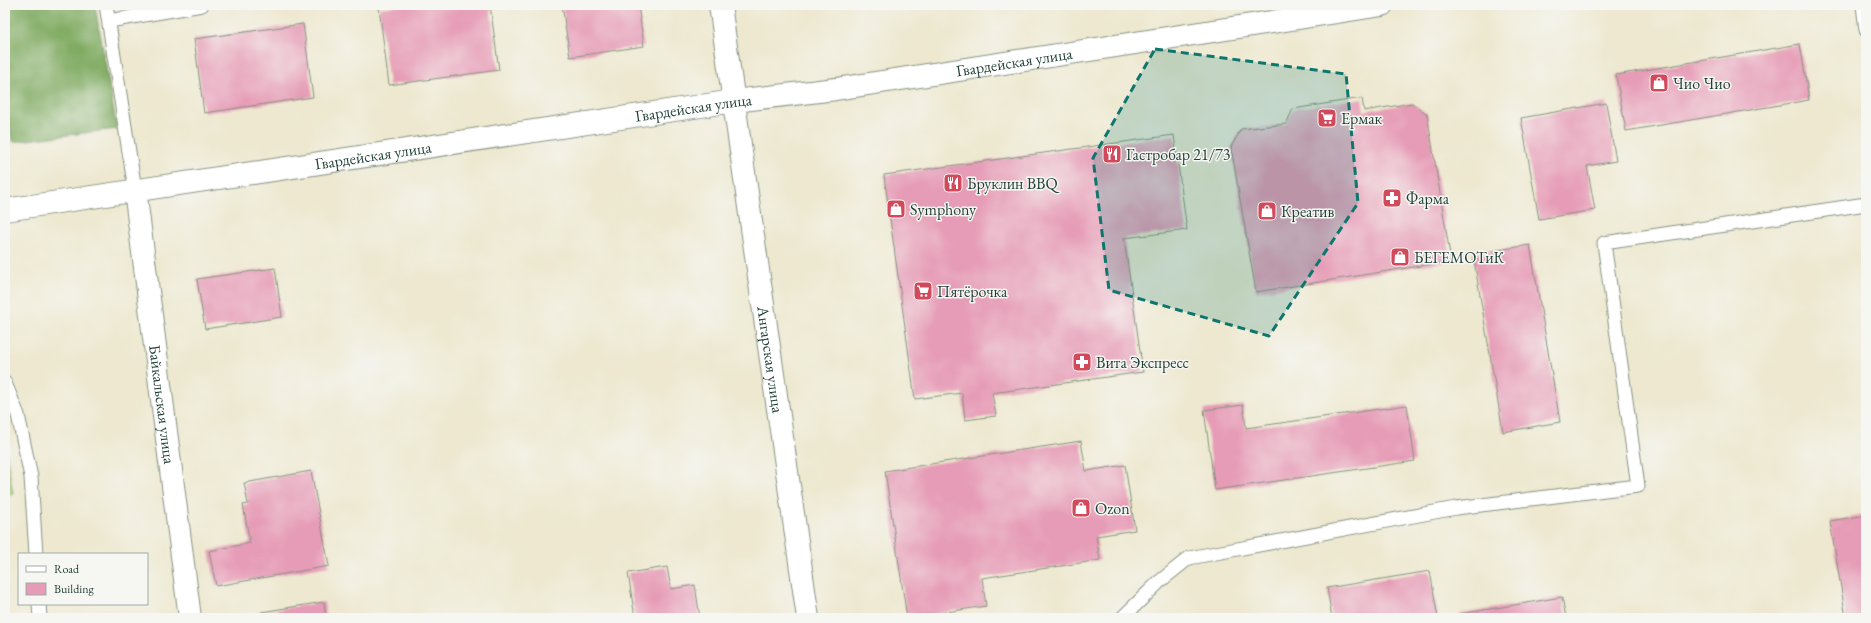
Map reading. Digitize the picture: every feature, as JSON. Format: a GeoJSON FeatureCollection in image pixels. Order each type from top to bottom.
{"type":"FeatureCollection","features":[{"type":"Feature","properties":{"kind":"street","name":"Ангарская улица"},"geometry":{"type":"LineString","coordinates":[[720,5],[808,618]]}},
{"type":"Feature","properties":{"kind":"street","name":"Гвардейская улица"},"geometry":{"type":"LineString","coordinates":[[5,210],[734,101],[836,89],[1382,5]]}},
{"type":"Feature","properties":{"kind":"street","name":"Байкальская улица"},"geometry":{"type":"LineString","coordinates":[[135,190],[190,618]]}},
{"type":"Feature","properties":{"kind":"lane"},"geometry":{"type":"LineString","coordinates":[[106,5],[135,190]]}},
{"type":"Feature","properties":{"kind":"lane"},"geometry":{"type":"LineString","coordinates":[[109,21],[202,5]]}},
{"type":"Feature","properties":{"kind":"lane"},"geometry":{"type":"LineString","coordinates":[[1863,5],[1866,30]]}},
{"type":"Feature","properties":{"kind":"lane"},"geometry":{"type":"LineString","coordinates":[[1122,618],[1159,582],[1190,558],[1456,508],[1638,486],[1604,243],[1866,204]]}},
{"type":"Feature","properties":{"kind":"lane"},"geometry":{"type":"LineString","coordinates":[[5,383],[18,415],[31,477],[36,553]]}},
{"type":"Feature","properties":{"kind":"lane"},"geometry":{"type":"LineString","coordinates":[[39,605],[40,618]]}},
{"type":"Feature","properties":{"kind":"highlighted area"},"geometry":{"type":"Polygon","coordinates":[[[1155,49],[1346,74],[1358,203],[1269,336],[1109,290],[1093,158],[1155,49]]]}},
{"type":"Feature","properties":{"kind":"green space"},"geometry":{"type":"Polygon","coordinates":[[[5,5],[95,5],[117,129],[12,142],[5,90],[5,5]]]}},
{"type":"Feature","properties":{"kind":"green space"},"geometry":{"type":"Polygon","coordinates":[[[5,446],[13,494],[5,496],[5,446]]]}},
{"type":"Feature","properties":{"kind":"building"},"geometry":{"type":"Polygon","coordinates":[[[401,5],[490,5],[499,70],[389,85],[379,8],[401,5]]]}},
{"type":"Feature","properties":{"kind":"building"},"geometry":{"type":"Polygon","coordinates":[[[562,5],[638,5],[644,46],[570,57],[562,5]]]}},
{"type":"Feature","properties":{"kind":"building"},"geometry":{"type":"Polygon","coordinates":[[[303,24],[313,97],[204,113],[194,39],[303,24]]]}},
{"type":"Feature","properties":{"kind":"building"},"geometry":{"type":"Polygon","coordinates":[[[1800,44],[1809,100],[1626,131],[1616,75],[1800,44]]]}},
{"type":"Feature","properties":{"kind":"building"},"geometry":{"type":"Polygon","coordinates":[[[1362,98],[1364,111],[1412,103],[1427,114],[1451,261],[1256,292],[1231,147],[1241,129],[1286,124],[1293,109],[1362,98]]]}},
{"type":"Feature","properties":{"kind":"building"},"geometry":{"type":"Polygon","coordinates":[[[1606,103],[1616,161],[1587,166],[1595,210],[1539,219],[1521,118],[1606,103]]]}},
{"type":"Feature","properties":{"kind":"building"},"geometry":{"type":"Polygon","coordinates":[[[1174,135],[1187,230],[1124,238],[1143,372],[992,393],[996,416],[965,420],[962,393],[915,399],[884,175],[1174,135]]]}},
{"type":"Feature","properties":{"kind":"building"},"geometry":{"type":"Polygon","coordinates":[[[1530,245],[1560,422],[1503,432],[1473,254],[1530,245]]]}},
{"type":"Feature","properties":{"kind":"building"},"geometry":{"type":"Polygon","coordinates":[[[275,268],[282,317],[205,329],[197,279],[275,268]]]}},
{"type":"Feature","properties":{"kind":"building"},"geometry":{"type":"Polygon","coordinates":[[[1243,405],[1246,428],[1407,405],[1415,461],[1215,490],[1204,410],[1243,405]]]}},
{"type":"Feature","properties":{"kind":"building"},"geometry":{"type":"Polygon","coordinates":[[[1081,441],[1086,471],[1125,465],[1135,530],[1096,536],[1100,560],[982,578],[986,606],[907,618],[885,471],[1081,441]]]}},
{"type":"Feature","properties":{"kind":"building"},"geometry":{"type":"Polygon","coordinates":[[[311,471],[329,566],[216,586],[209,551],[250,543],[243,505],[248,504],[244,483],[311,471]]]}},
{"type":"Feature","properties":{"kind":"building"},"geometry":{"type":"Polygon","coordinates":[[[1866,515],[1866,618],[1846,618],[1830,521],[1866,515]]]}},
{"type":"Feature","properties":{"kind":"building"},"geometry":{"type":"Polygon","coordinates":[[[667,567],[671,589],[695,585],[700,618],[635,618],[628,573],[667,567]]]}},
{"type":"Feature","properties":{"kind":"building"},"geometry":{"type":"Polygon","coordinates":[[[1430,571],[1438,618],[1332,618],[1327,588],[1430,571]]]}},
{"type":"Feature","properties":{"kind":"building"},"geometry":{"type":"Polygon","coordinates":[[[1562,597],[1566,618],[1460,618],[1460,614],[1562,597]]]}},
{"type":"Feature","properties":{"kind":"building"},"geometry":{"type":"Polygon","coordinates":[[[324,602],[326,618],[261,618],[261,612],[324,602]]]}},
{"type":"Feature","properties":{"kind":"place","name":"Чио Чио"},"geometry":{"type":"Point","coordinates":[1659,83]}},
{"type":"Feature","properties":{"kind":"place","name":"Ермак"},"geometry":{"type":"Point","coordinates":[1327,118]}},
{"type":"Feature","properties":{"kind":"place","name":"Гастробар 21/73"},"geometry":{"type":"Point","coordinates":[1112,154]}},
{"type":"Feature","properties":{"kind":"place","name":"Бруклин BBQ"},"geometry":{"type":"Point","coordinates":[953,183]}},
{"type":"Feature","properties":{"kind":"place","name":"Фарма"},"geometry":{"type":"Point","coordinates":[1392,198]}},
{"type":"Feature","properties":{"kind":"place","name":"Symphony"},"geometry":{"type":"Point","coordinates":[896,209]}},
{"type":"Feature","properties":{"kind":"place","name":"Креатив"},"geometry":{"type":"Point","coordinates":[1267,211]}},
{"type":"Feature","properties":{"kind":"place","name":"БЕГЕМОТиК"},"geometry":{"type":"Point","coordinates":[1400,257]}},
{"type":"Feature","properties":{"kind":"place","name":"Пятёрочка"},"geometry":{"type":"Point","coordinates":[923,291]}},
{"type":"Feature","properties":{"kind":"place","name":"Вита Экспресс"},"geometry":{"type":"Point","coordinates":[1082,362]}},
{"type":"Feature","properties":{"kind":"place","name":"Ozon"},"geometry":{"type":"Point","coordinates":[1081,508]}}]}
